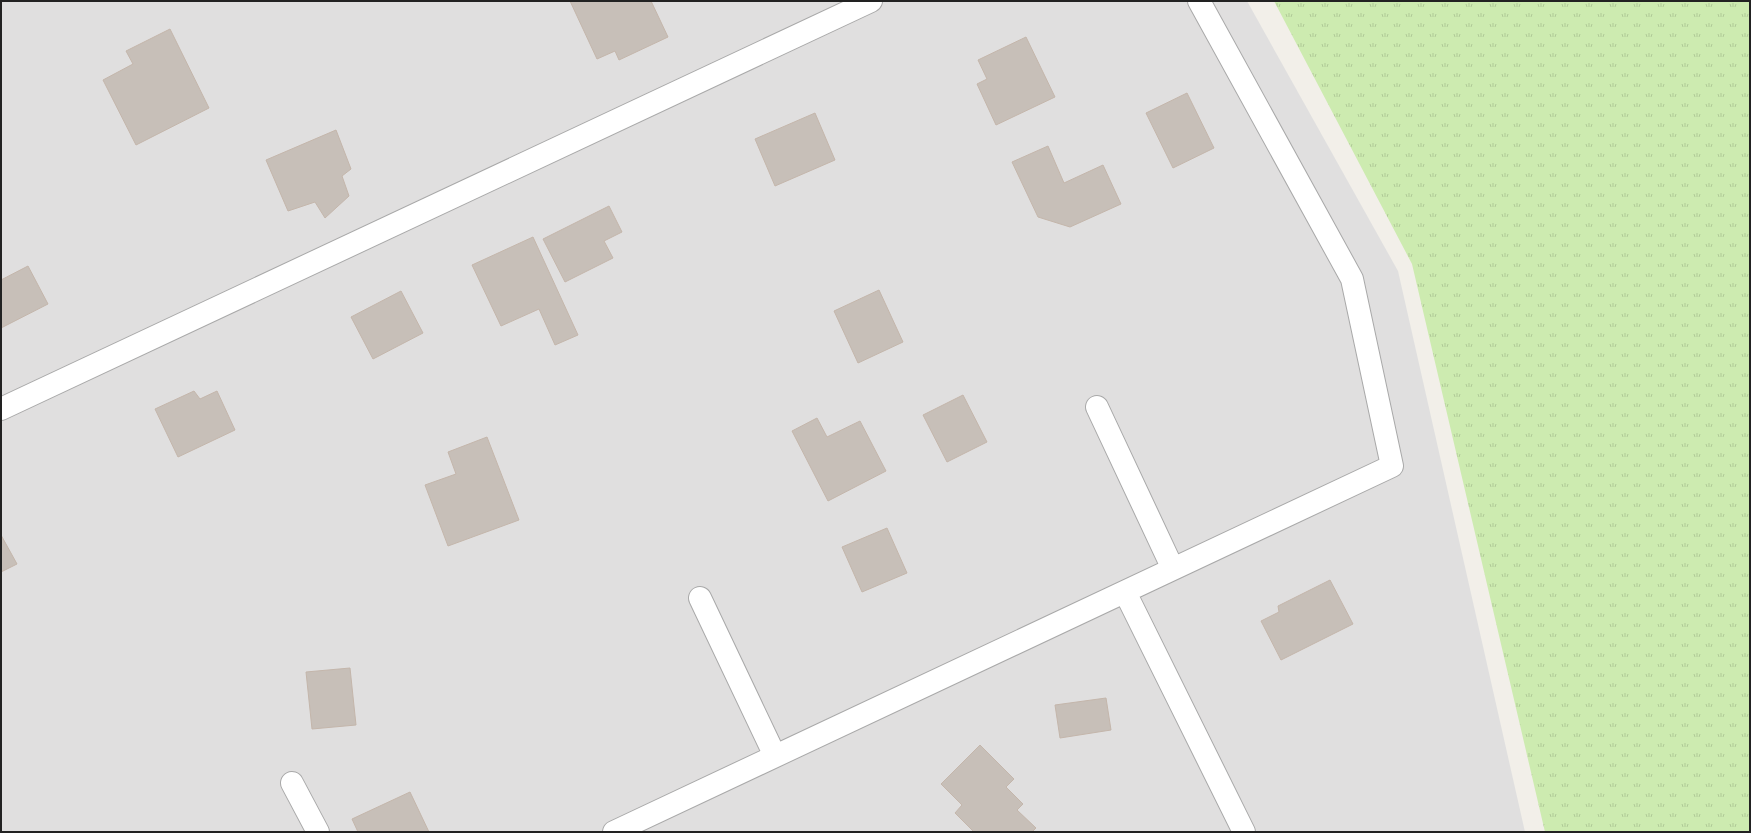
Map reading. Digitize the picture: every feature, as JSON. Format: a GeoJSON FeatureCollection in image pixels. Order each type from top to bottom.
{"type":"FeatureCollection","features":[{"type":"Feature","properties":{"kind":"street"},"geometry":{"type":"LineString","coordinates":[[1,409],[871,1]]}},
{"type":"Feature","properties":{"kind":"street"},"geometry":{"type":"LineString","coordinates":[[614,832],[1392,466],[1352,279],[1199,1]]}},
{"type":"Feature","properties":{"kind":"street"},"geometry":{"type":"LineString","coordinates":[[1097,407],[1173,569]]}},
{"type":"Feature","properties":{"kind":"street"},"geometry":{"type":"LineString","coordinates":[[1125,592],[1244,832]]}},
{"type":"Feature","properties":{"kind":"street"},"geometry":{"type":"LineString","coordinates":[[700,598],[775,756]]}},
{"type":"Feature","properties":{"kind":"street"},"geometry":{"type":"LineString","coordinates":[[292,783],[318,832]]}},
{"type":"Feature","properties":{"kind":"shaded area"},"geometry":{"type":"Polygon","coordinates":[[[1,1],[1247,1],[1398,271],[1525,832],[1,832],[1,1]]]}},
{"type":"Feature","properties":{"kind":"green space"},"geometry":{"type":"Polygon","coordinates":[[[1274,1],[1750,1],[1750,832],[1545,832],[1412,264],[1274,1]]]}},
{"type":"Feature","properties":{"kind":"building"},"geometry":{"type":"Polygon","coordinates":[[[570,1],[651,1],[668,37],[619,60],[615,51],[597,59],[570,1]]]}},
{"type":"Feature","properties":{"kind":"building"},"geometry":{"type":"Polygon","coordinates":[[[170,29],[209,108],[136,145],[103,80],[133,64],[126,51],[170,29]]]}},
{"type":"Feature","properties":{"kind":"building"},"geometry":{"type":"Polygon","coordinates":[[[1026,37],[1055,97],[996,125],[977,84],[987,79],[978,60],[1026,37]]]}},
{"type":"Feature","properties":{"kind":"building"},"geometry":{"type":"Polygon","coordinates":[[[1187,93],[1214,148],[1173,168],[1146,113],[1187,93]]]}},
{"type":"Feature","properties":{"kind":"building"},"geometry":{"type":"Polygon","coordinates":[[[815,113],[835,160],[775,186],[755,139],[815,113]]]}},
{"type":"Feature","properties":{"kind":"building"},"geometry":{"type":"Polygon","coordinates":[[[336,130],[351,169],[342,176],[349,196],[325,218],[315,202],[288,211],[266,160],[336,130]]]}},
{"type":"Feature","properties":{"kind":"building"},"geometry":{"type":"Polygon","coordinates":[[[1048,146],[1064,183],[1103,165],[1121,204],[1070,227],[1038,217],[1012,162],[1048,146]]]}},
{"type":"Feature","properties":{"kind":"building"},"geometry":{"type":"Polygon","coordinates":[[[609,206],[622,232],[604,241],[613,258],[565,282],[543,239],[609,206]]]}},
{"type":"Feature","properties":{"kind":"building"},"geometry":{"type":"Polygon","coordinates":[[[533,237],[578,335],[555,345],[539,309],[501,326],[472,265],[533,237]]]}},
{"type":"Feature","properties":{"kind":"building"},"geometry":{"type":"Polygon","coordinates":[[[28,266],[48,304],[1,328],[1,280],[28,266]]]}},
{"type":"Feature","properties":{"kind":"building"},"geometry":{"type":"Polygon","coordinates":[[[879,290],[903,342],[858,363],[834,311],[879,290]]]}},
{"type":"Feature","properties":{"kind":"building"},"geometry":{"type":"Polygon","coordinates":[[[401,291],[423,333],[373,359],[351,317],[401,291]]]}},
{"type":"Feature","properties":{"kind":"building"},"geometry":{"type":"Polygon","coordinates":[[[194,391],[200,399],[217,391],[235,430],[178,457],[155,409],[194,391]]]}},
{"type":"Feature","properties":{"kind":"building"},"geometry":{"type":"Polygon","coordinates":[[[963,395],[987,442],[947,462],[923,415],[963,395]]]}},
{"type":"Feature","properties":{"kind":"building"},"geometry":{"type":"Polygon","coordinates":[[[817,418],[827,437],[860,421],[886,471],[828,501],[792,431],[817,418]]]}},
{"type":"Feature","properties":{"kind":"building"},"geometry":{"type":"Polygon","coordinates":[[[487,437],[519,520],[448,546],[425,485],[456,474],[448,452],[487,437]]]}},
{"type":"Feature","properties":{"kind":"building"},"geometry":{"type":"Polygon","coordinates":[[[887,528],[907,573],[862,592],[842,547],[887,528]]]}},
{"type":"Feature","properties":{"kind":"building"},"geometry":{"type":"Polygon","coordinates":[[[1,535],[17,564],[1,572],[1,535]]]}},
{"type":"Feature","properties":{"kind":"building"},"geometry":{"type":"Polygon","coordinates":[[[1330,580],[1353,624],[1281,660],[1261,621],[1279,612],[1278,606],[1330,580]]]}},
{"type":"Feature","properties":{"kind":"building"},"geometry":{"type":"Polygon","coordinates":[[[350,668],[356,725],[312,729],[306,672],[350,668]]]}},
{"type":"Feature","properties":{"kind":"building"},"geometry":{"type":"Polygon","coordinates":[[[1106,698],[1111,730],[1060,738],[1055,705],[1106,698]]]}},
{"type":"Feature","properties":{"kind":"building"},"geometry":{"type":"Polygon","coordinates":[[[980,745],[1014,779],[1006,787],[1023,804],[1017,810],[1036,828],[1032,832],[974,832],[955,813],[962,805],[941,784],[980,745]]]}},
{"type":"Feature","properties":{"kind":"building"},"geometry":{"type":"Polygon","coordinates":[[[410,792],[429,832],[358,832],[352,819],[410,792]]]}}]}
